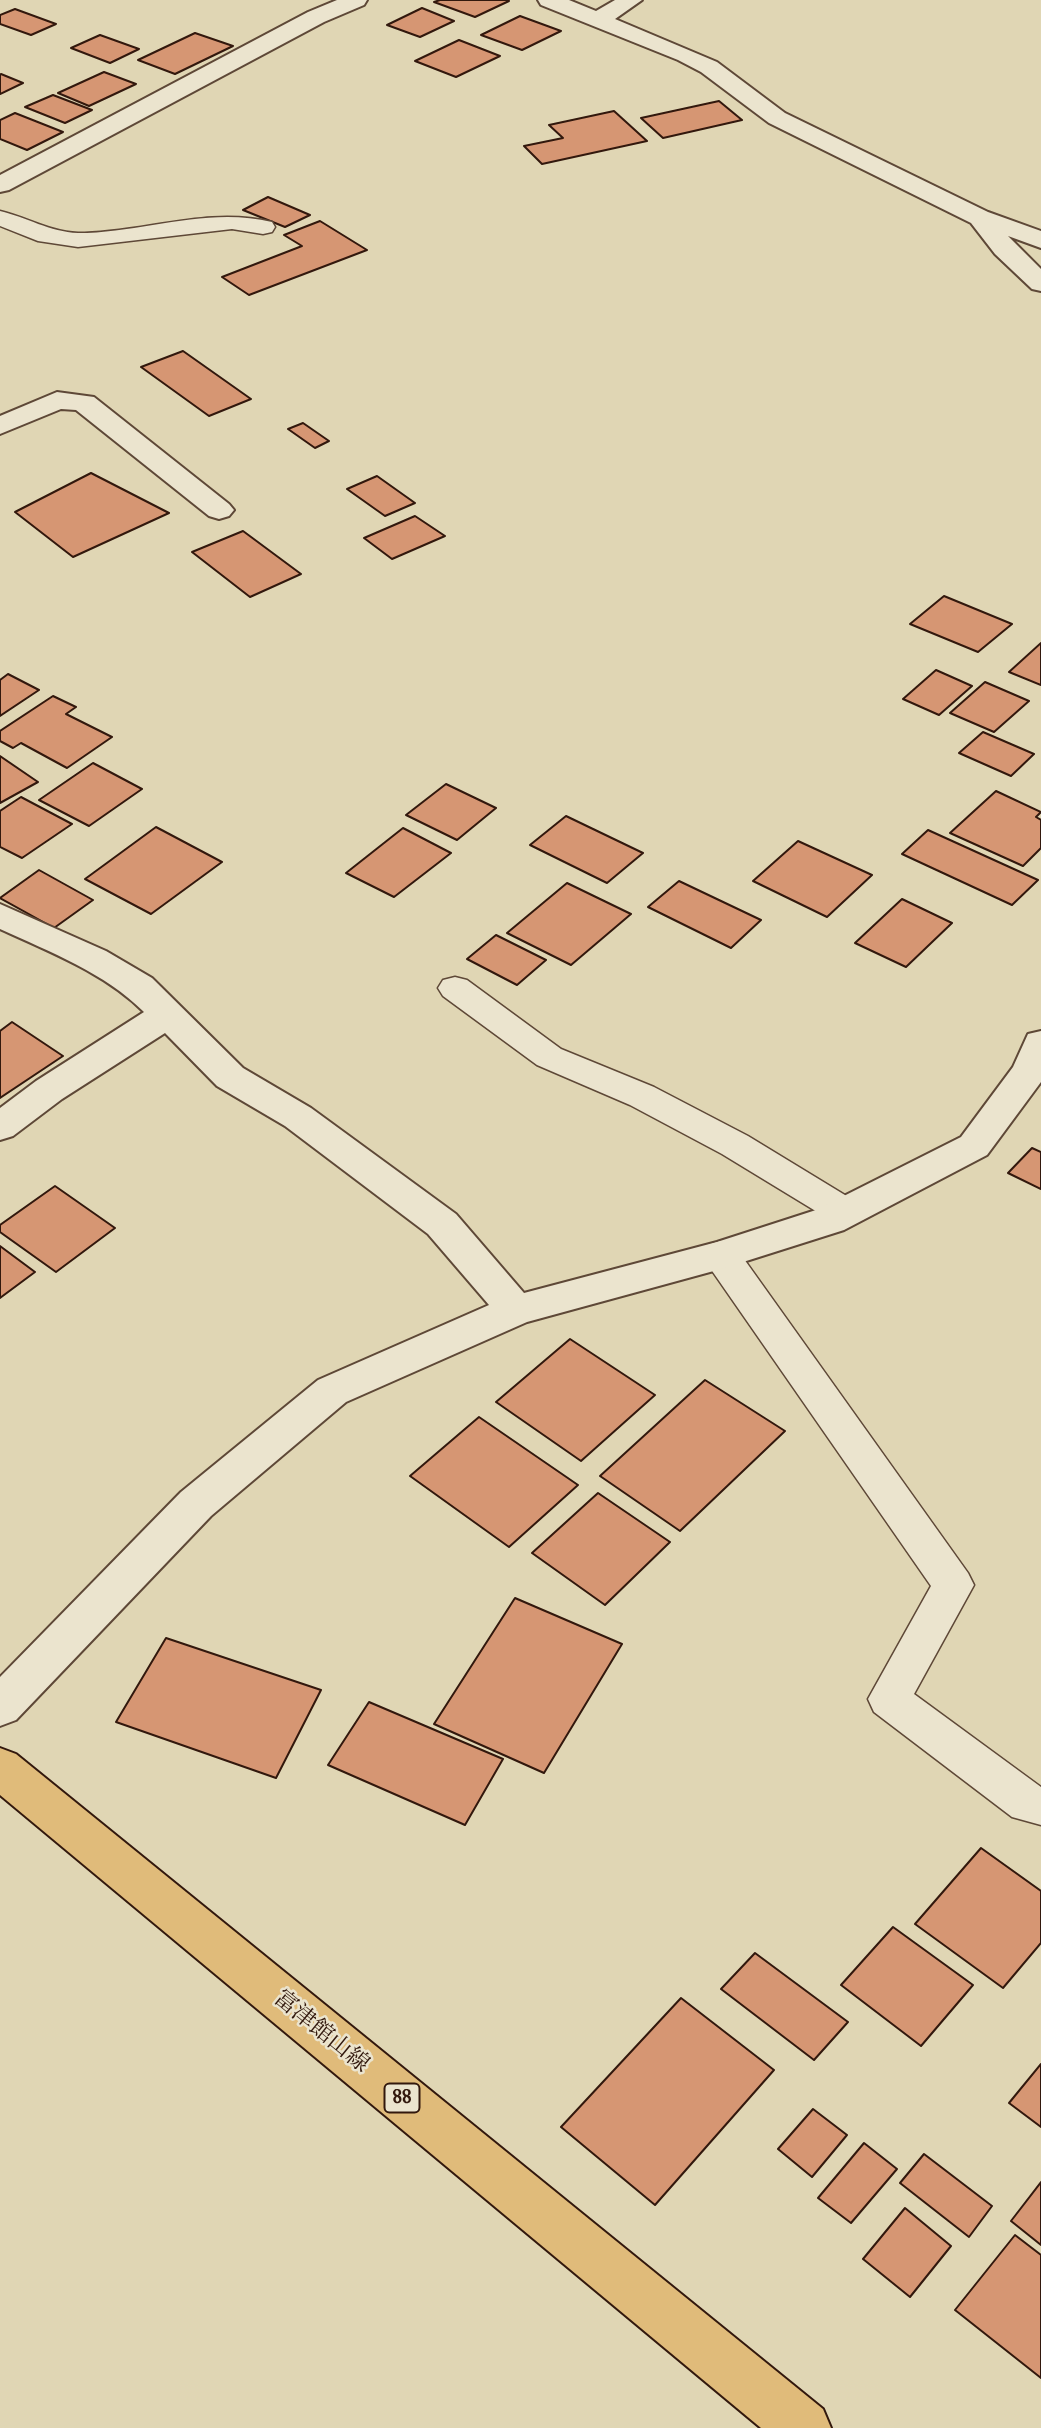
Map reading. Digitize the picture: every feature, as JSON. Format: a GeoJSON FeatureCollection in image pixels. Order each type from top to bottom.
{"type":"FeatureCollection","features":[{"type":"Feature","properties":{"kind":"main road","name":"富津館山線"},"geometry":{"type":"LineString","coordinates":[[0,1768],[804,2428]]}},
{"type":"Feature","properties":{"kind":"street"},"geometry":{"type":"LineString","coordinates":[[0,185],[316,17],[356,0]]}},
{"type":"Feature","properties":{"kind":"street"},"geometry":{"type":"LineString","coordinates":[[549,0],[686,55],[709,67],[777,118],[981,218],[1041,240]]}},
{"type":"Feature","properties":{"kind":"street"},"geometry":{"type":"LineString","coordinates":[[597,20],[631,0]]}},
{"type":"Feature","properties":{"kind":"street"},"geometry":{"type":"LineString","coordinates":[[981,218],[1004,249],[1041,283]]}},
{"type":"Feature","properties":{"kind":"street"},"geometry":{"type":"LineString","coordinates":[[0,426],[57,400],[84,403],[219,510]]}},
{"type":"Feature","properties":{"kind":"street"},"geometry":{"type":"LineString","coordinates":[[0,915],[94,959],[139,986],[230,1077],[298,1117],[442,1224],[516,1310]]}},
{"type":"Feature","properties":{"kind":"street"},"geometry":{"type":"LineString","coordinates":[[0,1127],[49,1090],[168,1014]]}},
{"type":"Feature","properties":{"kind":"street"},"geometry":{"type":"LineString","coordinates":[[0,1707],[196,1504],[332,1391],[516,1310],[721,1255],[830,1220],[974,1146],[1030,1071],[1041,1042]]}},
{"type":"Feature","properties":{"kind":"lane"},"geometry":{"type":"LineString","coordinates":[[0,218],[47,236],[78,240],[232,222],[263,227]]}},
{"type":"Feature","properties":{"kind":"lane"},"geometry":{"type":"LineString","coordinates":[[455,988],[549,1057],[642,1096],[735,1145],[845,1212]]}},
{"type":"Feature","properties":{"kind":"lane"},"geometry":{"type":"LineString","coordinates":[[721,1255],[953,1586],[889,1699],[1028,1803],[1041,1807]]}},
{"type":"Feature","properties":{"kind":"building"},"geometry":{"type":"Polygon","coordinates":[[[509,1],[475,17],[434,2],[509,1]]]}},
{"type":"Feature","properties":{"kind":"building"},"geometry":{"type":"Polygon","coordinates":[[[422,8],[454,21],[420,37],[387,25],[422,8]]]}},
{"type":"Feature","properties":{"kind":"building"},"geometry":{"type":"Polygon","coordinates":[[[15,9],[56,24],[31,35],[0,24],[0,15],[15,9]]]}},
{"type":"Feature","properties":{"kind":"building"},"geometry":{"type":"Polygon","coordinates":[[[520,16],[561,31],[522,50],[481,35],[520,16]]]}},
{"type":"Feature","properties":{"kind":"building"},"geometry":{"type":"Polygon","coordinates":[[[195,33],[233,46],[175,74],[138,60],[195,33]]]}},
{"type":"Feature","properties":{"kind":"building"},"geometry":{"type":"Polygon","coordinates":[[[100,35],[139,49],[110,63],[71,48],[100,35]]]}},
{"type":"Feature","properties":{"kind":"building"},"geometry":{"type":"Polygon","coordinates":[[[459,40],[500,56],[456,77],[415,61],[459,40]]]}},
{"type":"Feature","properties":{"kind":"building"},"geometry":{"type":"Polygon","coordinates":[[[104,72],[136,84],[89,106],[58,93],[104,72]]]}},
{"type":"Feature","properties":{"kind":"building"},"geometry":{"type":"Polygon","coordinates":[[[1,74],[23,83],[0,94],[1,74]]]}},
{"type":"Feature","properties":{"kind":"building"},"geometry":{"type":"Polygon","coordinates":[[[53,95],[92,110],[65,123],[25,107],[53,95]]]}},
{"type":"Feature","properties":{"kind":"building"},"geometry":{"type":"Polygon","coordinates":[[[719,101],[742,120],[663,138],[641,118],[719,101]]]}},
{"type":"Feature","properties":{"kind":"building"},"geometry":{"type":"Polygon","coordinates":[[[614,111],[647,141],[542,164],[524,146],[563,138],[549,125],[614,111]]]}},
{"type":"Feature","properties":{"kind":"building"},"geometry":{"type":"Polygon","coordinates":[[[15,113],[63,132],[27,150],[0,139],[0,120],[15,113]]]}},
{"type":"Feature","properties":{"kind":"building"},"geometry":{"type":"Polygon","coordinates":[[[268,197],[310,215],[285,227],[243,210],[268,197]]]}},
{"type":"Feature","properties":{"kind":"building"},"geometry":{"type":"Polygon","coordinates":[[[320,221],[367,250],[249,295],[222,277],[302,246],[284,235],[320,221]]]}},
{"type":"Feature","properties":{"kind":"building"},"geometry":{"type":"Polygon","coordinates":[[[183,351],[251,399],[209,416],[141,367],[183,351]]]}},
{"type":"Feature","properties":{"kind":"building"},"geometry":{"type":"Polygon","coordinates":[[[303,423],[329,441],[315,448],[288,429],[303,423]]]}},
{"type":"Feature","properties":{"kind":"building"},"geometry":{"type":"Polygon","coordinates":[[[91,473],[169,513],[73,557],[15,512],[91,473]]]}},
{"type":"Feature","properties":{"kind":"building"},"geometry":{"type":"Polygon","coordinates":[[[377,476],[415,503],[385,516],[347,489],[377,476]]]}},
{"type":"Feature","properties":{"kind":"building"},"geometry":{"type":"Polygon","coordinates":[[[415,516],[445,536],[392,559],[364,538],[415,516]]]}},
{"type":"Feature","properties":{"kind":"building"},"geometry":{"type":"Polygon","coordinates":[[[243,531],[301,574],[250,597],[192,552],[243,531]]]}},
{"type":"Feature","properties":{"kind":"building"},"geometry":{"type":"Polygon","coordinates":[[[944,596],[1012,624],[978,652],[910,624],[944,596]]]}},
{"type":"Feature","properties":{"kind":"building"},"geometry":{"type":"Polygon","coordinates":[[[1041,643],[1041,685],[1009,672],[1041,643]]]}},
{"type":"Feature","properties":{"kind":"building"},"geometry":{"type":"Polygon","coordinates":[[[936,670],[972,686],[939,715],[903,699],[936,670]]]}},
{"type":"Feature","properties":{"kind":"building"},"geometry":{"type":"Polygon","coordinates":[[[8,674],[39,690],[0,716],[0,680],[8,674]]]}},
{"type":"Feature","properties":{"kind":"building"},"geometry":{"type":"Polygon","coordinates":[[[985,682],[1029,701],[994,732],[950,713],[985,682]]]}},
{"type":"Feature","properties":{"kind":"building"},"geometry":{"type":"Polygon","coordinates":[[[53,696],[76,707],[66,714],[112,737],[67,768],[21,743],[13,748],[0,741],[0,731],[53,696]]]}},
{"type":"Feature","properties":{"kind":"building"},"geometry":{"type":"Polygon","coordinates":[[[983,732],[1034,754],[1011,776],[959,753],[983,732]]]}},
{"type":"Feature","properties":{"kind":"building"},"geometry":{"type":"Polygon","coordinates":[[[0,756],[38,782],[0,803],[0,756]]]}},
{"type":"Feature","properties":{"kind":"building"},"geometry":{"type":"Polygon","coordinates":[[[93,763],[142,789],[89,826],[39,800],[93,763]]]}},
{"type":"Feature","properties":{"kind":"building"},"geometry":{"type":"Polygon","coordinates":[[[446,784],[496,808],[457,840],[406,815],[446,784]]]}},
{"type":"Feature","properties":{"kind":"building"},"geometry":{"type":"Polygon","coordinates":[[[996,791],[1041,812],[1036,817],[1041,820],[1041,848],[1023,866],[950,833],[996,791]]]}},
{"type":"Feature","properties":{"kind":"building"},"geometry":{"type":"Polygon","coordinates":[[[21,797],[72,824],[22,858],[0,847],[0,811],[21,797]]]}},
{"type":"Feature","properties":{"kind":"building"},"geometry":{"type":"Polygon","coordinates":[[[566,816],[643,853],[607,883],[530,845],[566,816]]]}},
{"type":"Feature","properties":{"kind":"building"},"geometry":{"type":"Polygon","coordinates":[[[156,827],[222,862],[151,914],[85,879],[156,827]]]}},
{"type":"Feature","properties":{"kind":"building"},"geometry":{"type":"Polygon","coordinates":[[[403,828],[451,853],[394,897],[346,873],[403,828]]]}},
{"type":"Feature","properties":{"kind":"building"},"geometry":{"type":"Polygon","coordinates":[[[928,830],[1038,880],[1012,905],[902,854],[928,830]]]}},
{"type":"Feature","properties":{"kind":"building"},"geometry":{"type":"Polygon","coordinates":[[[798,841],[872,875],[827,917],[753,881],[798,841]]]}},
{"type":"Feature","properties":{"kind":"building"},"geometry":{"type":"Polygon","coordinates":[[[39,870],[93,900],[54,928],[0,898],[39,870]]]}},
{"type":"Feature","properties":{"kind":"building"},"geometry":{"type":"Polygon","coordinates":[[[679,881],[761,920],[731,948],[648,907],[679,881]]]}},
{"type":"Feature","properties":{"kind":"building"},"geometry":{"type":"Polygon","coordinates":[[[567,883],[631,914],[571,965],[507,933],[567,883]]]}},
{"type":"Feature","properties":{"kind":"building"},"geometry":{"type":"Polygon","coordinates":[[[902,899],[952,923],[906,967],[855,943],[902,899]]]}},
{"type":"Feature","properties":{"kind":"building"},"geometry":{"type":"Polygon","coordinates":[[[496,935],[546,960],[517,985],[467,959],[496,935]]]}},
{"type":"Feature","properties":{"kind":"building"},"geometry":{"type":"Polygon","coordinates":[[[12,1022],[63,1056],[0,1098],[0,1031],[12,1022]]]}},
{"type":"Feature","properties":{"kind":"building"},"geometry":{"type":"Polygon","coordinates":[[[1032,1148],[1041,1152],[1041,1189],[1008,1173],[1032,1148]]]}},
{"type":"Feature","properties":{"kind":"building"},"geometry":{"type":"Polygon","coordinates":[[[55,1186],[115,1228],[56,1272],[0,1232],[0,1225],[55,1186]]]}},
{"type":"Feature","properties":{"kind":"building"},"geometry":{"type":"Polygon","coordinates":[[[0,1246],[35,1272],[0,1298],[0,1246]]]}},
{"type":"Feature","properties":{"kind":"building"},"geometry":{"type":"Polygon","coordinates":[[[570,1339],[655,1395],[581,1461],[496,1402],[570,1339]]]}},
{"type":"Feature","properties":{"kind":"building"},"geometry":{"type":"Polygon","coordinates":[[[705,1380],[785,1431],[680,1531],[600,1476],[705,1380]]]}},
{"type":"Feature","properties":{"kind":"building"},"geometry":{"type":"Polygon","coordinates":[[[479,1417],[578,1485],[509,1547],[410,1476],[479,1417]]]}},
{"type":"Feature","properties":{"kind":"building"},"geometry":{"type":"Polygon","coordinates":[[[598,1493],[670,1542],[605,1605],[532,1553],[598,1493]]]}},
{"type":"Feature","properties":{"kind":"building"},"geometry":{"type":"Polygon","coordinates":[[[515,1598],[622,1644],[544,1773],[434,1724],[515,1598]]]}},
{"type":"Feature","properties":{"kind":"building"},"geometry":{"type":"Polygon","coordinates":[[[166,1638],[321,1690],[276,1778],[116,1722],[166,1638]]]}},
{"type":"Feature","properties":{"kind":"building"},"geometry":{"type":"Polygon","coordinates":[[[369,1702],[503,1759],[465,1825],[328,1765],[369,1702]]]}},
{"type":"Feature","properties":{"kind":"building"},"geometry":{"type":"Polygon","coordinates":[[[981,1848],[1041,1891],[1041,1943],[1003,1988],[915,1924],[981,1848]]]}},
{"type":"Feature","properties":{"kind":"building"},"geometry":{"type":"Polygon","coordinates":[[[893,1927],[973,1985],[921,2046],[841,1985],[893,1927]]]}},
{"type":"Feature","properties":{"kind":"building"},"geometry":{"type":"Polygon","coordinates":[[[755,1953],[848,2022],[814,2060],[721,1989],[755,1953]]]}},
{"type":"Feature","properties":{"kind":"building"},"geometry":{"type":"Polygon","coordinates":[[[681,1998],[774,2070],[655,2205],[561,2127],[681,1998]]]}},
{"type":"Feature","properties":{"kind":"building"},"geometry":{"type":"Polygon","coordinates":[[[1041,2064],[1041,2127],[1009,2103],[1041,2064]]]}},
{"type":"Feature","properties":{"kind":"building"},"geometry":{"type":"Polygon","coordinates":[[[813,2109],[847,2135],[812,2177],[778,2149],[813,2109]]]}},
{"type":"Feature","properties":{"kind":"building"},"geometry":{"type":"Polygon","coordinates":[[[864,2143],[897,2169],[851,2223],[818,2198],[864,2143]]]}},
{"type":"Feature","properties":{"kind":"building"},"geometry":{"type":"Polygon","coordinates":[[[924,2154],[992,2206],[969,2237],[900,2183],[924,2154]]]}},
{"type":"Feature","properties":{"kind":"building"},"geometry":{"type":"Polygon","coordinates":[[[1041,2182],[1041,2245],[1011,2221],[1041,2182]]]}},
{"type":"Feature","properties":{"kind":"building"},"geometry":{"type":"Polygon","coordinates":[[[905,2208],[951,2246],[910,2297],[863,2259],[905,2208]]]}},
{"type":"Feature","properties":{"kind":"building"},"geometry":{"type":"Polygon","coordinates":[[[1015,2235],[1041,2255],[1041,2378],[955,2310],[1015,2235]]]}}]}
